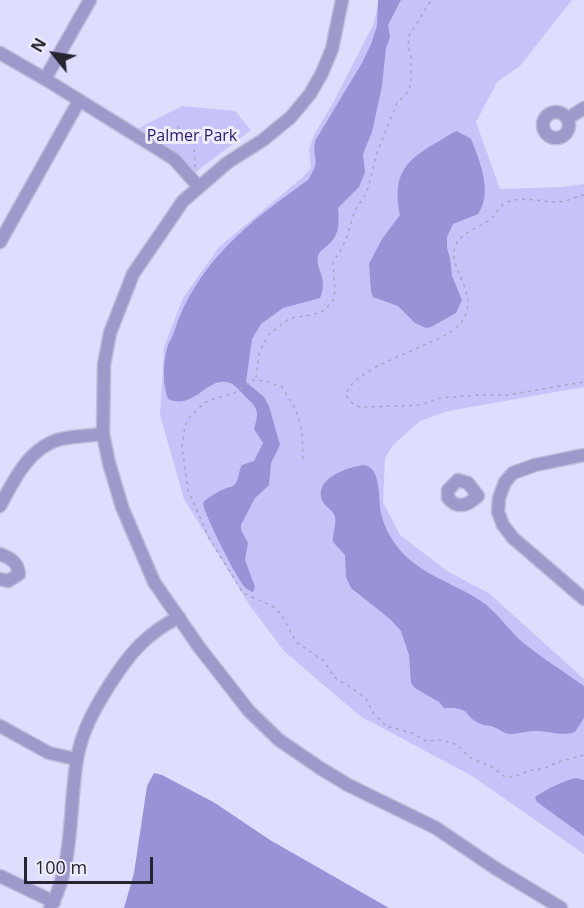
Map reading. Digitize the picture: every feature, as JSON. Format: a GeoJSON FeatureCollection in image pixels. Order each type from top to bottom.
{"type":"FeatureCollection","features":[{"type":"Feature","properties":{"kind":"street"},"geometry":{"type":"LineString","coordinates":[[45,79],[90,0]]}},
{"type":"Feature","properties":{"kind":"street"},"geometry":{"type":"LineString","coordinates":[[342,0],[332,49],[310,94],[291,117],[263,140],[195,182],[133,274],[110,333],[104,365],[103,434],[109,463],[122,507],[154,582],[198,646],[249,711],[279,740],[348,785],[436,828],[495,868],[561,908]]}},
{"type":"Feature","properties":{"kind":"street"},"geometry":{"type":"LineString","coordinates":[[0,53],[141,137],[174,159],[195,182]]}},
{"type":"Feature","properties":{"kind":"street"},"geometry":{"type":"LineString","coordinates":[[0,242],[79,101]]}},
{"type":"Feature","properties":{"kind":"street"},"geometry":{"type":"LineString","coordinates":[[567,118],[584,108]]}},
{"type":"Feature","properties":{"kind":"street"},"geometry":{"type":"LineString","coordinates":[[0,506],[18,472],[41,448],[60,439],[103,434]]}},
{"type":"Feature","properties":{"kind":"street"},"geometry":{"type":"LineString","coordinates":[[584,455],[535,465],[513,473],[505,482],[499,498],[498,512],[503,525],[513,538],[584,599]]}},
{"type":"Feature","properties":{"kind":"street"},"geometry":{"type":"LineString","coordinates":[[478,496],[499,498]]}},
{"type":"Feature","properties":{"kind":"street"},"geometry":{"type":"LineString","coordinates":[[0,554],[15,562],[18,574],[8,581],[0,579]]}},
{"type":"Feature","properties":{"kind":"street"},"geometry":{"type":"LineString","coordinates":[[0,876],[52,905],[60,885],[68,844],[76,759],[89,718],[132,651],[159,628],[179,618]]}},
{"type":"Feature","properties":{"kind":"street"},"geometry":{"type":"LineString","coordinates":[[0,726],[49,753],[76,759]]}},
{"type":"Feature","properties":{"kind":"path"},"geometry":{"type":"LineString","coordinates":[[256,379],[259,354],[268,335],[290,318],[312,315],[324,310],[333,300],[335,291],[333,263],[346,240],[354,212],[367,192],[377,153],[397,103],[409,91],[411,57],[408,45],[409,36],[431,0]]}},
{"type":"Feature","properties":{"kind":"path"},"geometry":{"type":"LineString","coordinates":[[177,138],[179,122]]}},
{"type":"Feature","properties":{"kind":"path"},"geometry":{"type":"LineString","coordinates":[[141,137],[152,131],[194,143],[195,182]]}},
{"type":"Feature","properties":{"kind":"path"},"geometry":{"type":"LineString","coordinates":[[584,195],[558,202],[533,200],[508,202],[501,206],[494,217],[458,240],[454,248],[456,264],[469,298],[462,321],[447,334],[357,379],[346,396],[354,405],[402,406],[419,405],[441,398],[507,395],[584,382]]}},
{"type":"Feature","properties":{"kind":"path"},"geometry":{"type":"LineString","coordinates":[[303,459],[300,420],[288,394],[282,387],[275,384],[256,379],[238,391],[213,399],[196,410],[186,426],[182,447],[185,477],[193,505],[243,593],[274,607],[281,614],[296,642],[324,661],[334,677],[366,699],[374,714],[386,726],[412,733],[426,741],[442,740],[458,745],[469,757],[492,767],[505,777],[514,777],[584,755]]}},
{"type":"Feature","properties":{"kind":"green space"},"geometry":{"type":"Polygon","coordinates":[[[380,0],[572,0],[520,66],[497,82],[476,122],[500,189],[584,184],[584,387],[448,411],[420,421],[393,445],[385,458],[383,502],[400,535],[447,571],[490,594],[584,679],[584,854],[472,776],[360,716],[284,651],[250,606],[184,499],[160,415],[164,347],[183,298],[219,247],[311,168],[309,149],[315,133],[373,25],[380,0]]]}},
{"type":"Feature","properties":{"kind":"green space","name":"Palmer Park"},"geometry":{"type":"Polygon","coordinates":[[[182,106],[235,111],[251,130],[192,175],[139,128],[182,106]]]}},
{"type":"Feature","properties":{"kind":"shaded area"},"geometry":{"type":"Polygon","coordinates":[[[378,0],[401,0],[388,25],[390,37],[386,48],[382,86],[372,132],[363,154],[365,172],[359,187],[338,208],[339,222],[336,235],[319,255],[318,266],[323,279],[320,298],[283,308],[261,324],[252,339],[246,382],[264,397],[269,406],[280,445],[271,463],[269,485],[255,498],[241,525],[241,530],[248,543],[245,560],[255,587],[253,592],[245,587],[235,573],[214,532],[203,503],[218,492],[233,486],[238,479],[242,465],[254,461],[263,443],[254,429],[256,410],[234,386],[222,382],[186,400],[168,399],[164,379],[166,351],[184,307],[196,284],[211,264],[246,228],[308,180],[316,164],[315,141],[371,44],[377,26],[378,0]]]}},
{"type":"Feature","properties":{"kind":"shaded area"},"geometry":{"type":"Polygon","coordinates":[[[457,131],[471,139],[484,177],[484,197],[478,214],[453,224],[447,237],[452,276],[462,300],[456,313],[426,328],[415,323],[398,306],[373,297],[369,264],[382,239],[400,215],[398,188],[404,169],[419,154],[457,131]]]}},
{"type":"Feature","properties":{"kind":"shaded area"},"geometry":{"type":"Polygon","coordinates":[[[364,465],[370,467],[377,479],[383,521],[396,546],[417,566],[481,601],[520,640],[584,686],[584,718],[575,732],[564,734],[545,731],[506,733],[475,721],[463,710],[444,708],[411,683],[409,655],[401,631],[390,619],[351,588],[346,577],[345,555],[333,542],[334,514],[322,500],[323,486],[334,475],[364,465]]]}},
{"type":"Feature","properties":{"kind":"shaded area"},"geometry":{"type":"Polygon","coordinates":[[[154,773],[215,803],[270,840],[389,908],[124,908],[134,873],[147,786],[154,773]]]}},
{"type":"Feature","properties":{"kind":"shaded area"},"geometry":{"type":"Polygon","coordinates":[[[576,778],[584,780],[584,836],[537,802],[535,797],[565,781],[576,778]]]}}]}
